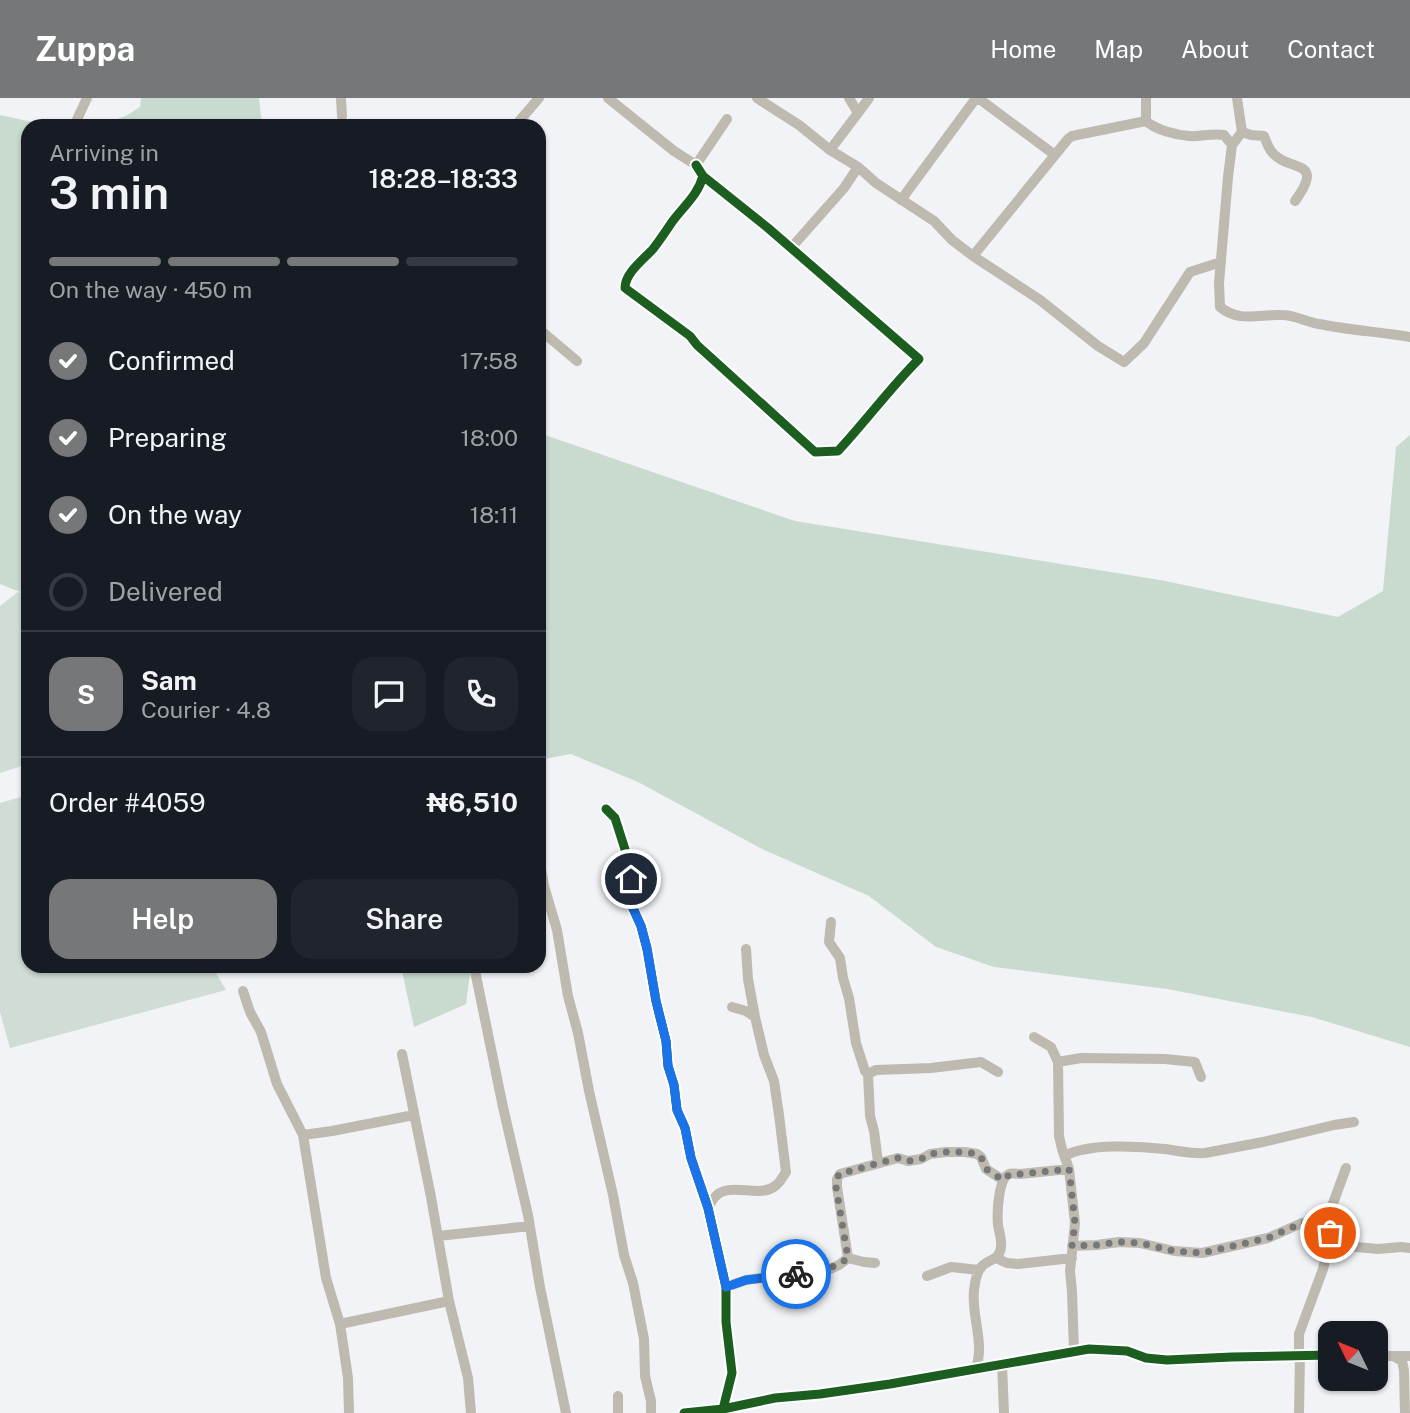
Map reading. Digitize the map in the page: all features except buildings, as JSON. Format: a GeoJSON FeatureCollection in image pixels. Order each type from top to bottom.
{"type":"FeatureCollection","features":[{"type":"Feature","properties":{"kind":"street"},"geometry":{"type":"LineString","coordinates":[[77,119],[87,98]]}},
{"type":"Feature","properties":{"kind":"street"},"geometry":{"type":"LineString","coordinates":[[341,98],[342,116]]}},
{"type":"Feature","properties":{"kind":"street"},"geometry":{"type":"LineString","coordinates":[[521,119],[539,98]]}},
{"type":"Feature","properties":{"kind":"street"},"geometry":{"type":"LineString","coordinates":[[608,98],[674,151],[696,164],[703,176],[792,248],[919,359],[838,451],[816,452],[690,336],[625,288],[625,281],[692,198],[703,176]]}},
{"type":"Feature","properties":{"kind":"street"},"geometry":{"type":"LineString","coordinates":[[757,98],[858,167],[876,183],[933,221],[973,256],[1040,300],[1098,346],[1124,362],[1144,343],[1190,272],[1221,262]]}},
{"type":"Feature","properties":{"kind":"street"},"geometry":{"type":"LineString","coordinates":[[849,98],[858,113]]}},
{"type":"Feature","properties":{"kind":"street"},"geometry":{"type":"LineString","coordinates":[[830,150],[869,98]]}},
{"type":"Feature","properties":{"kind":"street"},"geometry":{"type":"LineString","coordinates":[[901,200],[977,98],[1055,155]]}},
{"type":"Feature","properties":{"kind":"street"},"geometry":{"type":"LineString","coordinates":[[1146,98],[1146,121],[1153,128],[1186,136],[1209,133],[1224,135],[1232,145]]}},
{"type":"Feature","properties":{"kind":"street"},"geometry":{"type":"LineString","coordinates":[[1237,98],[1242,132],[1232,145],[1219,283],[1220,307],[1237,316],[1284,315],[1317,324],[1410,337]]}},
{"type":"Feature","properties":{"kind":"street"},"geometry":{"type":"LineString","coordinates":[[696,164],[727,119]]}},
{"type":"Feature","properties":{"kind":"street"},"geometry":{"type":"LineString","coordinates":[[973,256],[1068,139],[1146,121]]}},
{"type":"Feature","properties":{"kind":"street"},"geometry":{"type":"LineString","coordinates":[[783,128],[799,125]]}},
{"type":"Feature","properties":{"kind":"street"},"geometry":{"type":"LineString","coordinates":[[1242,132],[1264,136],[1270,151],[1277,157],[1305,170],[1307,176],[1304,189],[1295,201]]}},
{"type":"Feature","properties":{"kind":"street"},"geometry":{"type":"LineString","coordinates":[[792,248],[844,188],[858,167]]}},
{"type":"Feature","properties":{"kind":"street"},"geometry":{"type":"LineString","coordinates":[[546,335],[577,361]]}},
{"type":"Feature","properties":{"kind":"street"},"geometry":{"type":"LineString","coordinates":[[606,808],[615,818],[629,864],[632,906],[647,948],[677,1110],[685,1128],[691,1158],[708,1208],[726,1287],[726,1322],[732,1373],[723,1409]]}},
{"type":"Feature","properties":{"kind":"street"},"geometry":{"type":"LineString","coordinates":[[546,893],[557,930],[568,996],[632,1283],[643,1339],[651,1413]]}},
{"type":"Feature","properties":{"kind":"street"},"geometry":{"type":"LineString","coordinates":[[831,922],[829,942],[840,958],[856,1042],[868,1074],[870,1116],[878,1162]]}},
{"type":"Feature","properties":{"kind":"street"},"geometry":{"type":"LineString","coordinates":[[708,1208],[714,1197],[721,1192],[767,1190],[774,1187],[786,1172],[774,1081],[764,1055],[755,1017],[746,949]]}},
{"type":"Feature","properties":{"kind":"street"},"geometry":{"type":"LineString","coordinates":[[475,973],[530,1226],[566,1413]]}},
{"type":"Feature","properties":{"kind":"street"},"geometry":{"type":"LineString","coordinates":[[243,991],[261,1032],[277,1084],[303,1135],[326,1278],[340,1324],[348,1378],[349,1413]]}},
{"type":"Feature","properties":{"kind":"street"},"geometry":{"type":"LineString","coordinates":[[732,1007],[755,1017]]}},
{"type":"Feature","properties":{"kind":"street"},"geometry":{"type":"LineString","coordinates":[[1034,1037],[1051,1047],[1058,1062],[1059,1136],[1069,1169],[1075,1223],[1070,1271],[1074,1351]]}},
{"type":"Feature","properties":{"kind":"street"},"geometry":{"type":"LineString","coordinates":[[402,1054],[449,1301],[468,1378],[471,1413]]}},
{"type":"Feature","properties":{"kind":"street"},"geometry":{"type":"LineString","coordinates":[[1058,1062],[1081,1058],[1195,1062],[1201,1077]]}},
{"type":"Feature","properties":{"kind":"street"},"geometry":{"type":"LineString","coordinates":[[868,1074],[876,1070],[930,1068],[981,1062],[998,1072]]}},
{"type":"Feature","properties":{"kind":"street"},"geometry":{"type":"LineString","coordinates":[[303,1135],[414,1115]]}},
{"type":"Feature","properties":{"kind":"street"},"geometry":{"type":"LineString","coordinates":[[1065,1156],[1082,1149],[1121,1147],[1196,1154],[1354,1122]]}},
{"type":"Feature","properties":{"kind":"street"},"geometry":{"type":"LineString","coordinates":[[848,1258],[838,1200],[839,1174],[898,1158],[908,1161],[930,1154],[965,1152],[977,1154],[986,1169],[1003,1180]]}},
{"type":"Feature","properties":{"kind":"street"},"geometry":{"type":"LineString","coordinates":[[1299,1413],[1299,1334],[1323,1269],[1332,1206],[1346,1168]]}},
{"type":"Feature","properties":{"kind":"street"},"geometry":{"type":"LineString","coordinates":[[975,1370],[979,1356],[974,1299],[981,1266],[996,1258],[1001,1250],[998,1210],[1003,1180],[1012,1173],[1069,1169]]}},
{"type":"Feature","properties":{"kind":"street"},"geometry":{"type":"LineString","coordinates":[[1072,1246],[1140,1243],[1174,1251],[1202,1253],[1268,1238],[1302,1223],[1318,1220],[1331,1222]]}},
{"type":"Feature","properties":{"kind":"street"},"geometry":{"type":"LineString","coordinates":[[438,1236],[530,1226]]}},
{"type":"Feature","properties":{"kind":"street"},"geometry":{"type":"LineString","coordinates":[[1328,1248],[1340,1243],[1378,1249],[1408,1246]]}},
{"type":"Feature","properties":{"kind":"street"},"geometry":{"type":"LineString","coordinates":[[726,1287],[746,1280],[830,1269],[848,1258]]}},
{"type":"Feature","properties":{"kind":"street"},"geometry":{"type":"LineString","coordinates":[[848,1258],[875,1263]]}},
{"type":"Feature","properties":{"kind":"street"},"geometry":{"type":"LineString","coordinates":[[996,1258],[1018,1264],[1072,1258]]}},
{"type":"Feature","properties":{"kind":"street"},"geometry":{"type":"LineString","coordinates":[[927,1276],[951,1267],[979,1270]]}},
{"type":"Feature","properties":{"kind":"street"},"geometry":{"type":"LineString","coordinates":[[340,1324],[449,1301]]}},
{"type":"Feature","properties":{"kind":"street"},"geometry":{"type":"LineString","coordinates":[[684,1413],[975,1370],[1089,1349],[1127,1351],[1146,1358],[1167,1360],[1318,1355]]}},
{"type":"Feature","properties":{"kind":"street"},"geometry":{"type":"LineString","coordinates":[[1388,1356],[1408,1362],[1405,1413]]}},
{"type":"Feature","properties":{"kind":"street"},"geometry":{"type":"LineString","coordinates":[[1002,1364],[1004,1413]]}},
{"type":"Feature","properties":{"kind":"street"},"geometry":{"type":"LineString","coordinates":[[618,1396],[618,1413]]}},
{"type":"Feature","properties":{"kind":"shaded area"},"geometry":{"type":"Polygon","coordinates":[[[18,592],[21,593],[21,766],[0,773],[0,606],[18,592]]]}},
{"type":"Feature","properties":{"kind":"shaded area"},"geometry":{"type":"Polygon","coordinates":[[[21,797],[21,973],[216,973],[226,990],[10,1048],[0,1012],[0,803],[21,797]]]}},
{"type":"Feature","properties":{"kind":"green space"},"geometry":{"type":"Polygon","coordinates":[[[141,98],[259,98],[261,119],[117,119],[140,107],[141,98]]]}},
{"type":"Feature","properties":{"kind":"green space"},"geometry":{"type":"Polygon","coordinates":[[[0,115],[21,120],[21,592],[0,584],[0,115]]]}},
{"type":"Feature","properties":{"kind":"green space"},"geometry":{"type":"Polygon","coordinates":[[[546,435],[795,521],[1160,580],[1338,617],[1383,591],[1396,447],[1410,435],[1410,1047],[1312,1017],[1167,989],[994,967],[936,947],[869,896],[762,849],[638,782],[571,754],[546,759],[546,435]]]}},
{"type":"Feature","properties":{"kind":"green space"},"geometry":{"type":"Polygon","coordinates":[[[402,973],[470,973],[466,1004],[414,1027],[402,973]]]}},
{"type":"Feature","properties":{"kind":"cycle path"},"geometry":{"type":"LineString","coordinates":[[696,165],[703,176],[768,228],[919,359],[838,451],[815,452],[690,336],[625,288],[631,272],[653,249],[690,200],[703,176]]}},
{"type":"Feature","properties":{"kind":"cycle path"},"geometry":{"type":"LineString","coordinates":[[606,809],[615,818],[630,865],[632,906],[647,949],[677,1110],[685,1128],[691,1158],[708,1208],[726,1287],[726,1322],[732,1373],[723,1409]]}},
{"type":"Feature","properties":{"kind":"cycle path"},"geometry":{"type":"LineString","coordinates":[[684,1413],[723,1409],[775,1398],[890,1384],[1089,1349],[1127,1351],[1146,1358],[1167,1360],[1318,1355]]}},
{"type":"Feature","properties":{"kind":"way so far"},"geometry":{"type":"LineString","coordinates":[[796,1274],[830,1269],[848,1258],[836,1187],[839,1174],[887,1160],[898,1158],[908,1161],[946,1152],[977,1154],[986,1169],[1003,1180],[1012,1173],[1069,1169],[1075,1223],[1072,1246],[1140,1243],[1174,1251],[1202,1253],[1268,1238],[1302,1223],[1318,1220],[1331,1222],[1330,1233]]}},
{"type":"Feature","properties":{"kind":"route"},"geometry":{"type":"LineString","coordinates":[[631,879],[632,906],[647,948],[678,1116],[685,1128],[691,1158],[708,1208],[726,1287],[746,1280],[796,1274]]}}]}
